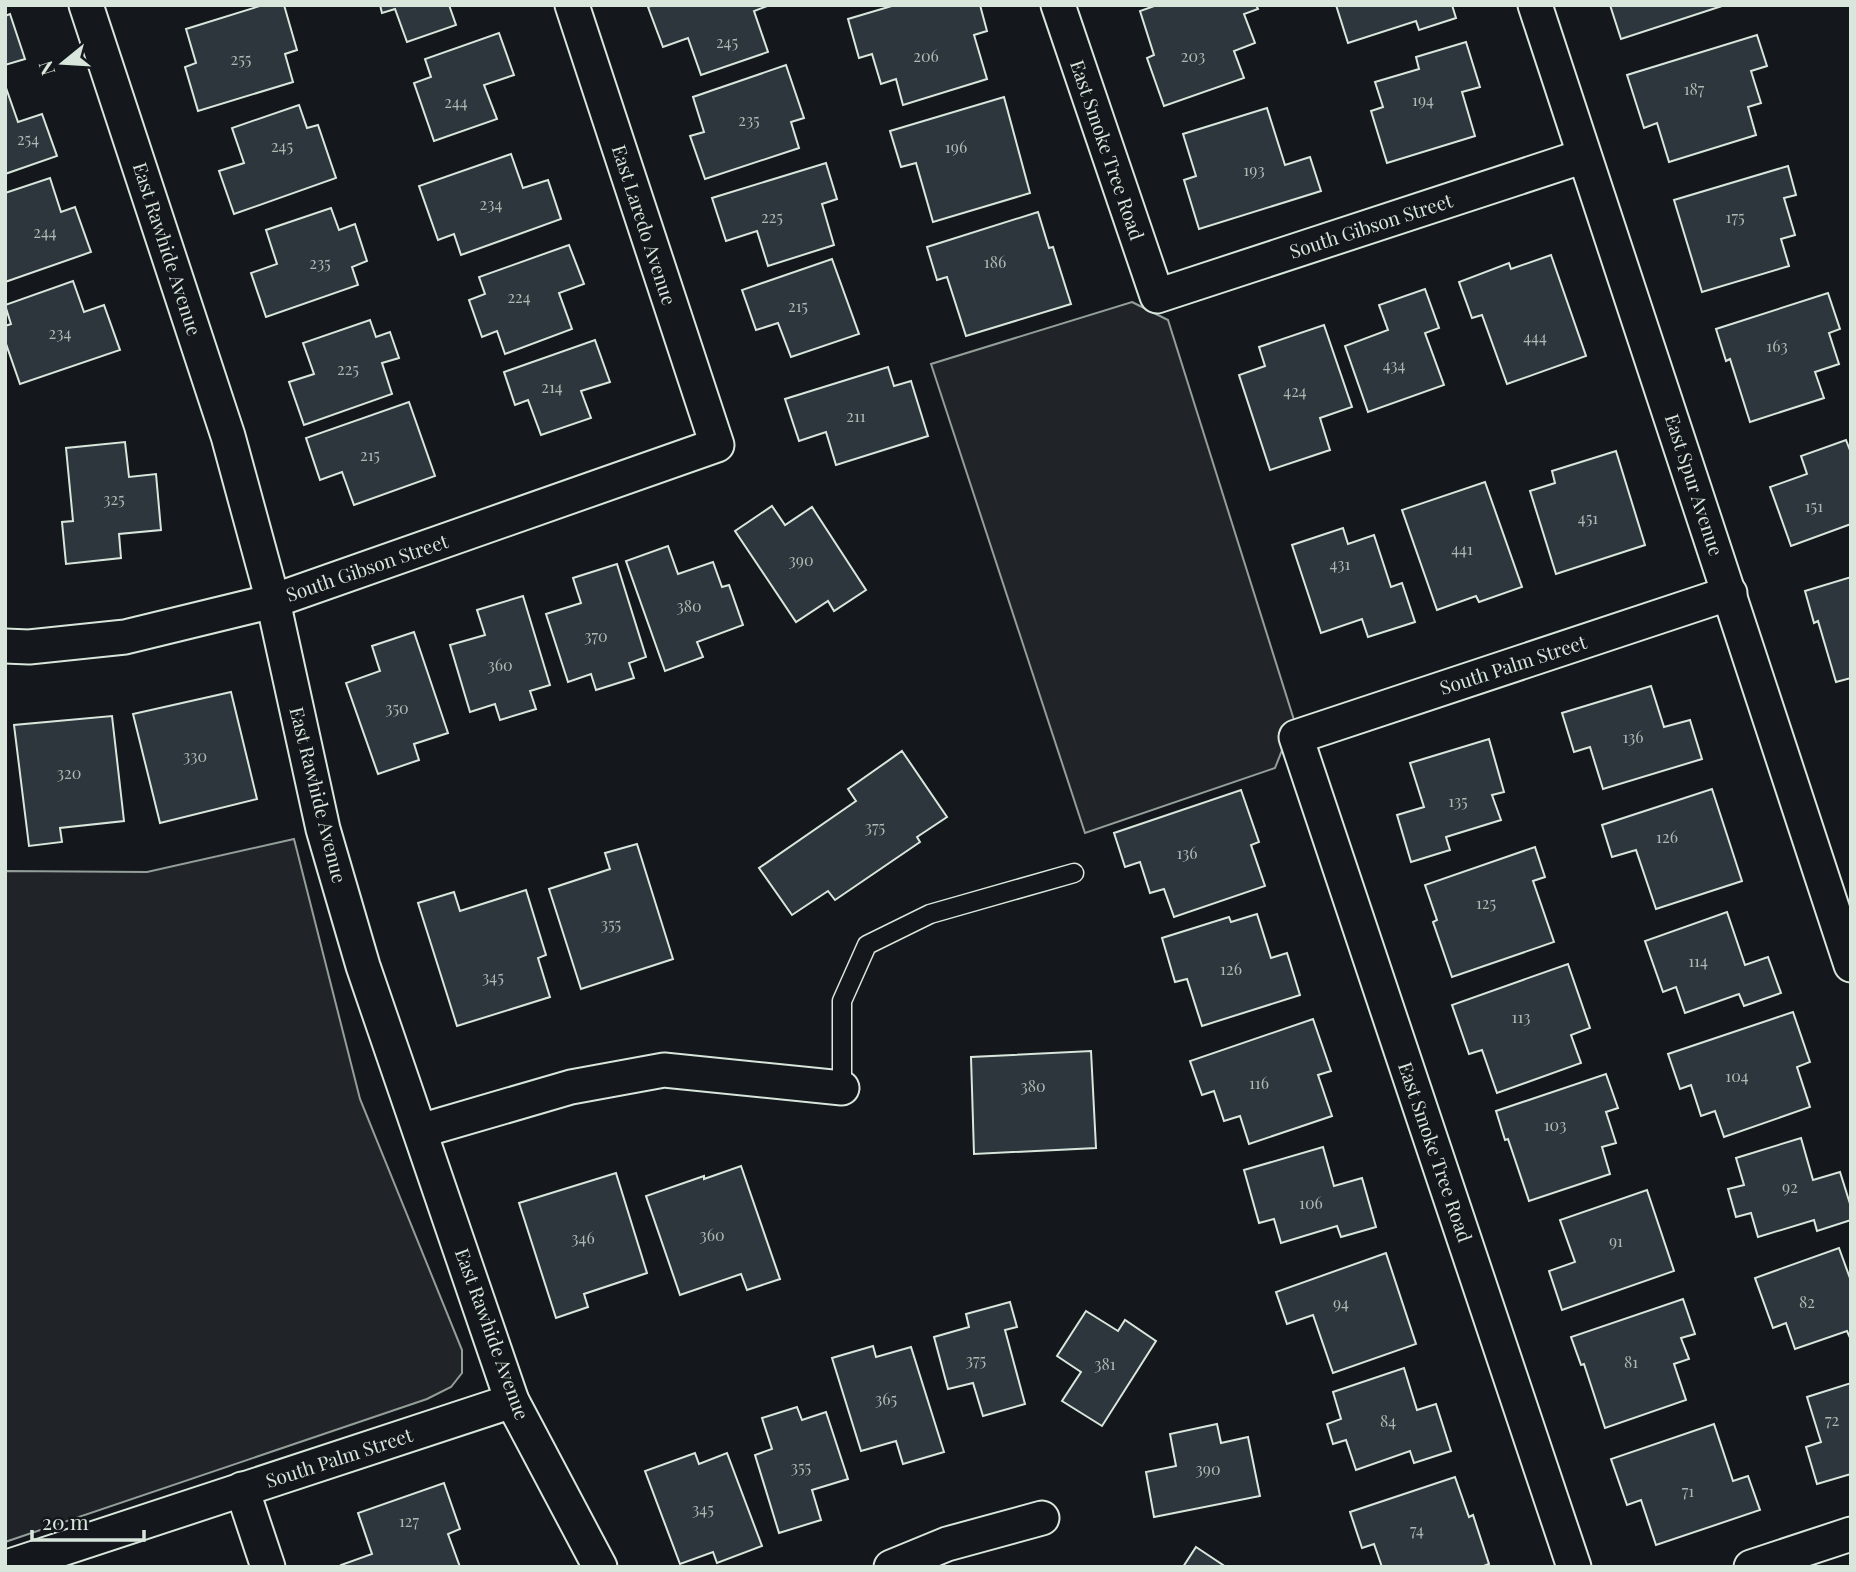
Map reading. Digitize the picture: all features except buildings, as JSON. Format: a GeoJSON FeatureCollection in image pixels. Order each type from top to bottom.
{"type":"FeatureCollection","features":[{"type":"Feature","properties":{"kind":"street","name":"East Rawhide Avenue"},"geometry":{"type":"LineString","coordinates":[[86,5],[229,436],[273,601],[323,828],[363,966],[512,1401],[600,1567]]}},
{"type":"Feature","properties":{"kind":"street","name":"East Laredo Avenue"},"geometry":{"type":"LineString","coordinates":[[572,5],[717,444]]}},
{"type":"Feature","properties":{"kind":"street","name":"East Smoke Tree Road"},"geometry":{"type":"LineString","coordinates":[[1058,5],[1157,296]]}},
{"type":"Feature","properties":{"kind":"street","name":"East Spur Avenue"},"geometry":{"type":"LineString","coordinates":[[1535,5],[1851,965]]}},
{"type":"Feature","properties":{"kind":"street","name":"South Gibson Street"},"geometry":{"type":"LineString","coordinates":[[1157,296],[1584,156]]}},
{"type":"Feature","properties":{"kind":"street","name":"South Gibson Street"},"geometry":{"type":"LineString","coordinates":[[5,646],[29,647],[125,637],[273,601],[717,444]]}},
{"type":"Feature","properties":{"kind":"street","name":"South Palm Street"},"geometry":{"type":"LineString","coordinates":[[1296,737],[1730,593]]}},
{"type":"Feature","properties":{"kind":"street","name":"East Smoke Tree Road"},"geometry":{"type":"LineString","coordinates":[[1296,737],[1574,1567]]}},
{"type":"Feature","properties":{"kind":"street"},"geometry":{"type":"LineString","coordinates":[[420,1131],[571,1087],[664,1070],[842,1088]]}},
{"type":"Feature","properties":{"kind":"street","name":"South Palm Street"},"geometry":{"type":"LineString","coordinates":[[7,1567],[512,1401]]}},
{"type":"Feature","properties":{"kind":"street"},"geometry":{"type":"LineString","coordinates":[[242,1489],[268,1567]]}},
{"type":"Feature","properties":{"kind":"street"},"geometry":{"type":"LineString","coordinates":[[891,1567],[947,1544],[1042,1518]]}},
{"type":"Feature","properties":{"kind":"street"},"geometry":{"type":"LineString","coordinates":[[1751,1567],[1851,1534]]}},
{"type":"Feature","properties":{"kind":"lane"},"geometry":{"type":"LineString","coordinates":[[842,1088],[842,1001],[867,945],[930,914],[1074,873]]}},
{"type":"Feature","properties":{"kind":"shaded area"},"geometry":{"type":"Polygon","coordinates":[[[1132,302],[1168,320],[1294,720],[1275,768],[1085,833],[931,364],[1132,302]]]}},
{"type":"Feature","properties":{"kind":"shaded area"},"geometry":{"type":"Polygon","coordinates":[[[294,839],[360,1099],[462,1350],[462,1373],[451,1387],[427,1399],[5,1542],[5,871],[147,872],[294,839]]]}}]}
